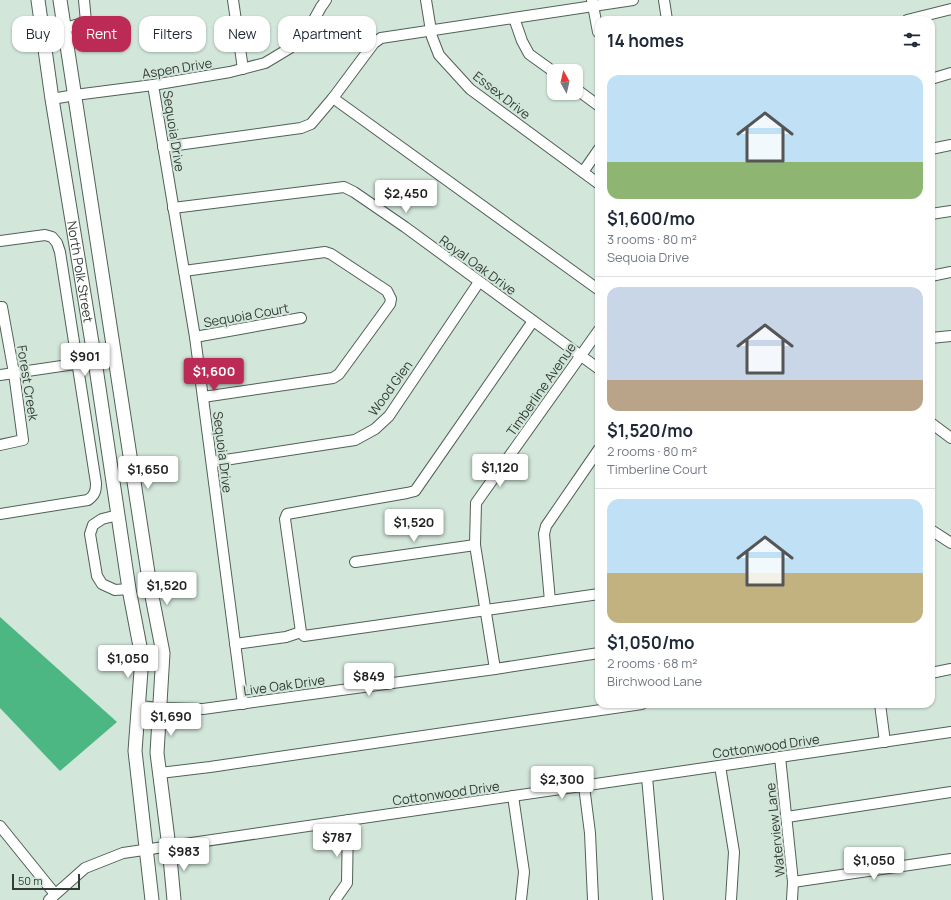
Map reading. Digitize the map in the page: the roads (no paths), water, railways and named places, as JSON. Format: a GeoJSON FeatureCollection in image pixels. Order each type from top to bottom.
{"type":"FeatureCollection","features":[{"type":"Feature","properties":{"kind":"main road","name":"North Polk Street"},"geometry":{"type":"LineString","coordinates":[[38,0],[52,99],[95,361],[129,589],[142,657],[135,751],[158,848],[174,900]]}},
{"type":"Feature","properties":{"kind":"main road","name":"North Polk Street"},"geometry":{"type":"LineString","coordinates":[[60,0],[150,586],[163,654],[157,753],[160,773],[158,848],[152,900]]}},
{"type":"Feature","properties":{"kind":"main road"},"geometry":{"type":"LineString","coordinates":[[129,589],[150,586]]}},
{"type":"Feature","properties":{"kind":"street"},"geometry":{"type":"LineString","coordinates":[[65,28],[86,22],[84,0]]}},
{"type":"Feature","properties":{"kind":"street"},"geometry":{"type":"LineString","coordinates":[[233,0],[244,69]]}},
{"type":"Feature","properties":{"kind":"street","name":"Essex Drive"},"geometry":{"type":"LineString","coordinates":[[426,0],[432,37],[439,55],[470,89],[595,181]]}},
{"type":"Feature","properties":{"kind":"street"},"geometry":{"type":"LineString","coordinates":[[163,147],[301,128],[311,124],[333,98],[374,43],[381,38],[514,18],[593,3],[633,0]]}},
{"type":"Feature","properties":{"kind":"street"},"geometry":{"type":"LineString","coordinates":[[664,0],[666,16]]}},
{"type":"Feature","properties":{"kind":"street","name":"Aspen Drive"},"geometry":{"type":"LineString","coordinates":[[52,99],[153,85],[244,69],[265,63],[290,48],[311,25],[321,2]]}},
{"type":"Feature","properties":{"kind":"street"},"geometry":{"type":"LineString","coordinates":[[593,3],[595,16]]}},
{"type":"Feature","properties":{"kind":"street"},"geometry":{"type":"LineString","coordinates":[[921,16],[950,8]]}},
{"type":"Feature","properties":{"kind":"street"},"geometry":{"type":"LineString","coordinates":[[514,18],[522,41],[529,54],[547,67]]}},
{"type":"Feature","properties":{"kind":"street"},"geometry":{"type":"LineString","coordinates":[[935,78],[951,73]]}},
{"type":"Feature","properties":{"kind":"street","name":"Sequoia Drive"},"geometry":{"type":"LineString","coordinates":[[153,85],[195,337],[243,704]]}},
{"type":"Feature","properties":{"kind":"street"},"geometry":{"type":"LineString","coordinates":[[583,94],[595,103]]}},
{"type":"Feature","properties":{"kind":"street"},"geometry":{"type":"LineString","coordinates":[[333,98],[595,287]]}},
{"type":"Feature","properties":{"kind":"street"},"geometry":{"type":"LineString","coordinates":[[935,148],[951,145]]}},
{"type":"Feature","properties":{"kind":"street"},"geometry":{"type":"LineString","coordinates":[[583,172],[595,155]]}},
{"type":"Feature","properties":{"kind":"street","name":"Royal Oak Drive"},"geometry":{"type":"LineString","coordinates":[[173,208],[344,187],[354,192],[405,227],[595,366]]}},
{"type":"Feature","properties":{"kind":"street"},"geometry":{"type":"LineString","coordinates":[[935,213],[951,211]]}},
{"type":"Feature","properties":{"kind":"street"},"geometry":{"type":"LineString","coordinates":[[0,241],[45,235],[52,237],[58,243],[96,483],[96,491],[88,500],[0,514]]}},
{"type":"Feature","properties":{"kind":"street"},"geometry":{"type":"LineString","coordinates":[[184,271],[324,252],[331,254],[387,291],[391,298],[390,304],[339,374],[333,378],[203,397]]}},
{"type":"Feature","properties":{"kind":"street"},"geometry":{"type":"LineString","coordinates":[[935,275],[951,272]]}},
{"type":"Feature","properties":{"kind":"street","name":"Wood Glen"},"geometry":{"type":"LineString","coordinates":[[212,462],[355,440],[374,430],[389,416],[479,282]]}},
{"type":"Feature","properties":{"kind":"street","name":"Forest Creek"},"geometry":{"type":"LineString","coordinates":[[0,445],[23,440],[14,373],[1,307]]}},
{"type":"Feature","properties":{"kind":"street","name":"Sequoia Court"},"geometry":{"type":"LineString","coordinates":[[195,337],[301,318]]}},
{"type":"Feature","properties":{"kind":"street"},"geometry":{"type":"LineString","coordinates":[[533,321],[415,491],[407,494],[287,514],[285,519],[300,632],[304,636],[595,595]]}},
{"type":"Feature","properties":{"kind":"street","name":"Timberline Avenue"},"geometry":{"type":"LineString","coordinates":[[495,669],[476,545],[476,503],[595,335]]}},
{"type":"Feature","properties":{"kind":"street"},"geometry":{"type":"LineString","coordinates":[[935,338],[951,336]]}},
{"type":"Feature","properties":{"kind":"street"},"geometry":{"type":"LineString","coordinates":[[0,374],[116,358]]}},
{"type":"Feature","properties":{"kind":"street"},"geometry":{"type":"LineString","coordinates":[[935,427],[951,438]]}},
{"type":"Feature","properties":{"kind":"street"},"geometry":{"type":"LineString","coordinates":[[550,601],[544,534],[546,526],[595,455]]}},
{"type":"Feature","properties":{"kind":"street"},"geometry":{"type":"LineString","coordinates":[[118,515],[102,519],[93,525],[90,534],[97,576],[102,584],[115,590],[129,589]]}},
{"type":"Feature","properties":{"kind":"street"},"geometry":{"type":"LineString","coordinates":[[935,533],[951,543]]}},
{"type":"Feature","properties":{"kind":"street"},"geometry":{"type":"LineString","coordinates":[[355,562],[476,545]]}},
{"type":"Feature","properties":{"kind":"street"},"geometry":{"type":"LineString","coordinates":[[235,644],[286,638],[300,632]]}},
{"type":"Feature","properties":{"kind":"street","name":"Live Oak Drive"},"geometry":{"type":"LineString","coordinates":[[139,706],[203,709],[495,669],[595,654]]}},
{"type":"Feature","properties":{"kind":"street"},"geometry":{"type":"LineString","coordinates":[[935,672],[951,669]]}},
{"type":"Feature","properties":{"kind":"street"},"geometry":{"type":"LineString","coordinates":[[160,773],[210,768],[615,708]]}},
{"type":"Feature","properties":{"kind":"street"},"geometry":{"type":"LineString","coordinates":[[881,708],[885,742]]}},
{"type":"Feature","properties":{"kind":"street","name":"Cottonwood Drive"},"geometry":{"type":"LineString","coordinates":[[52,897],[85,868],[123,853],[951,732]]}},
{"type":"Feature","properties":{"kind":"street","name":"Waterview Lane"},"geometry":{"type":"LineString","coordinates":[[780,757],[793,882],[792,900]]}},
{"type":"Feature","properties":{"kind":"street"},"geometry":{"type":"LineString","coordinates":[[720,766],[734,852],[731,900]]}},
{"type":"Feature","properties":{"kind":"street"},"geometry":{"type":"LineString","coordinates":[[647,777],[658,900]]}},
{"type":"Feature","properties":{"kind":"street"},"geometry":{"type":"LineString","coordinates":[[584,786],[590,833],[593,900]]}},
{"type":"Feature","properties":{"kind":"street"},"geometry":{"type":"LineString","coordinates":[[786,817],[951,792]]}},
{"type":"Feature","properties":{"kind":"street"},"geometry":{"type":"LineString","coordinates":[[513,796],[524,872],[521,900]]}},
{"type":"Feature","properties":{"kind":"street"},"geometry":{"type":"LineString","coordinates":[[335,900],[347,884],[348,820]]}},
{"type":"Feature","properties":{"kind":"street"},"geometry":{"type":"LineString","coordinates":[[0,826],[52,897]]}},
{"type":"Feature","properties":{"kind":"street"},"geometry":{"type":"LineString","coordinates":[[793,882],[951,859]]}}]}
